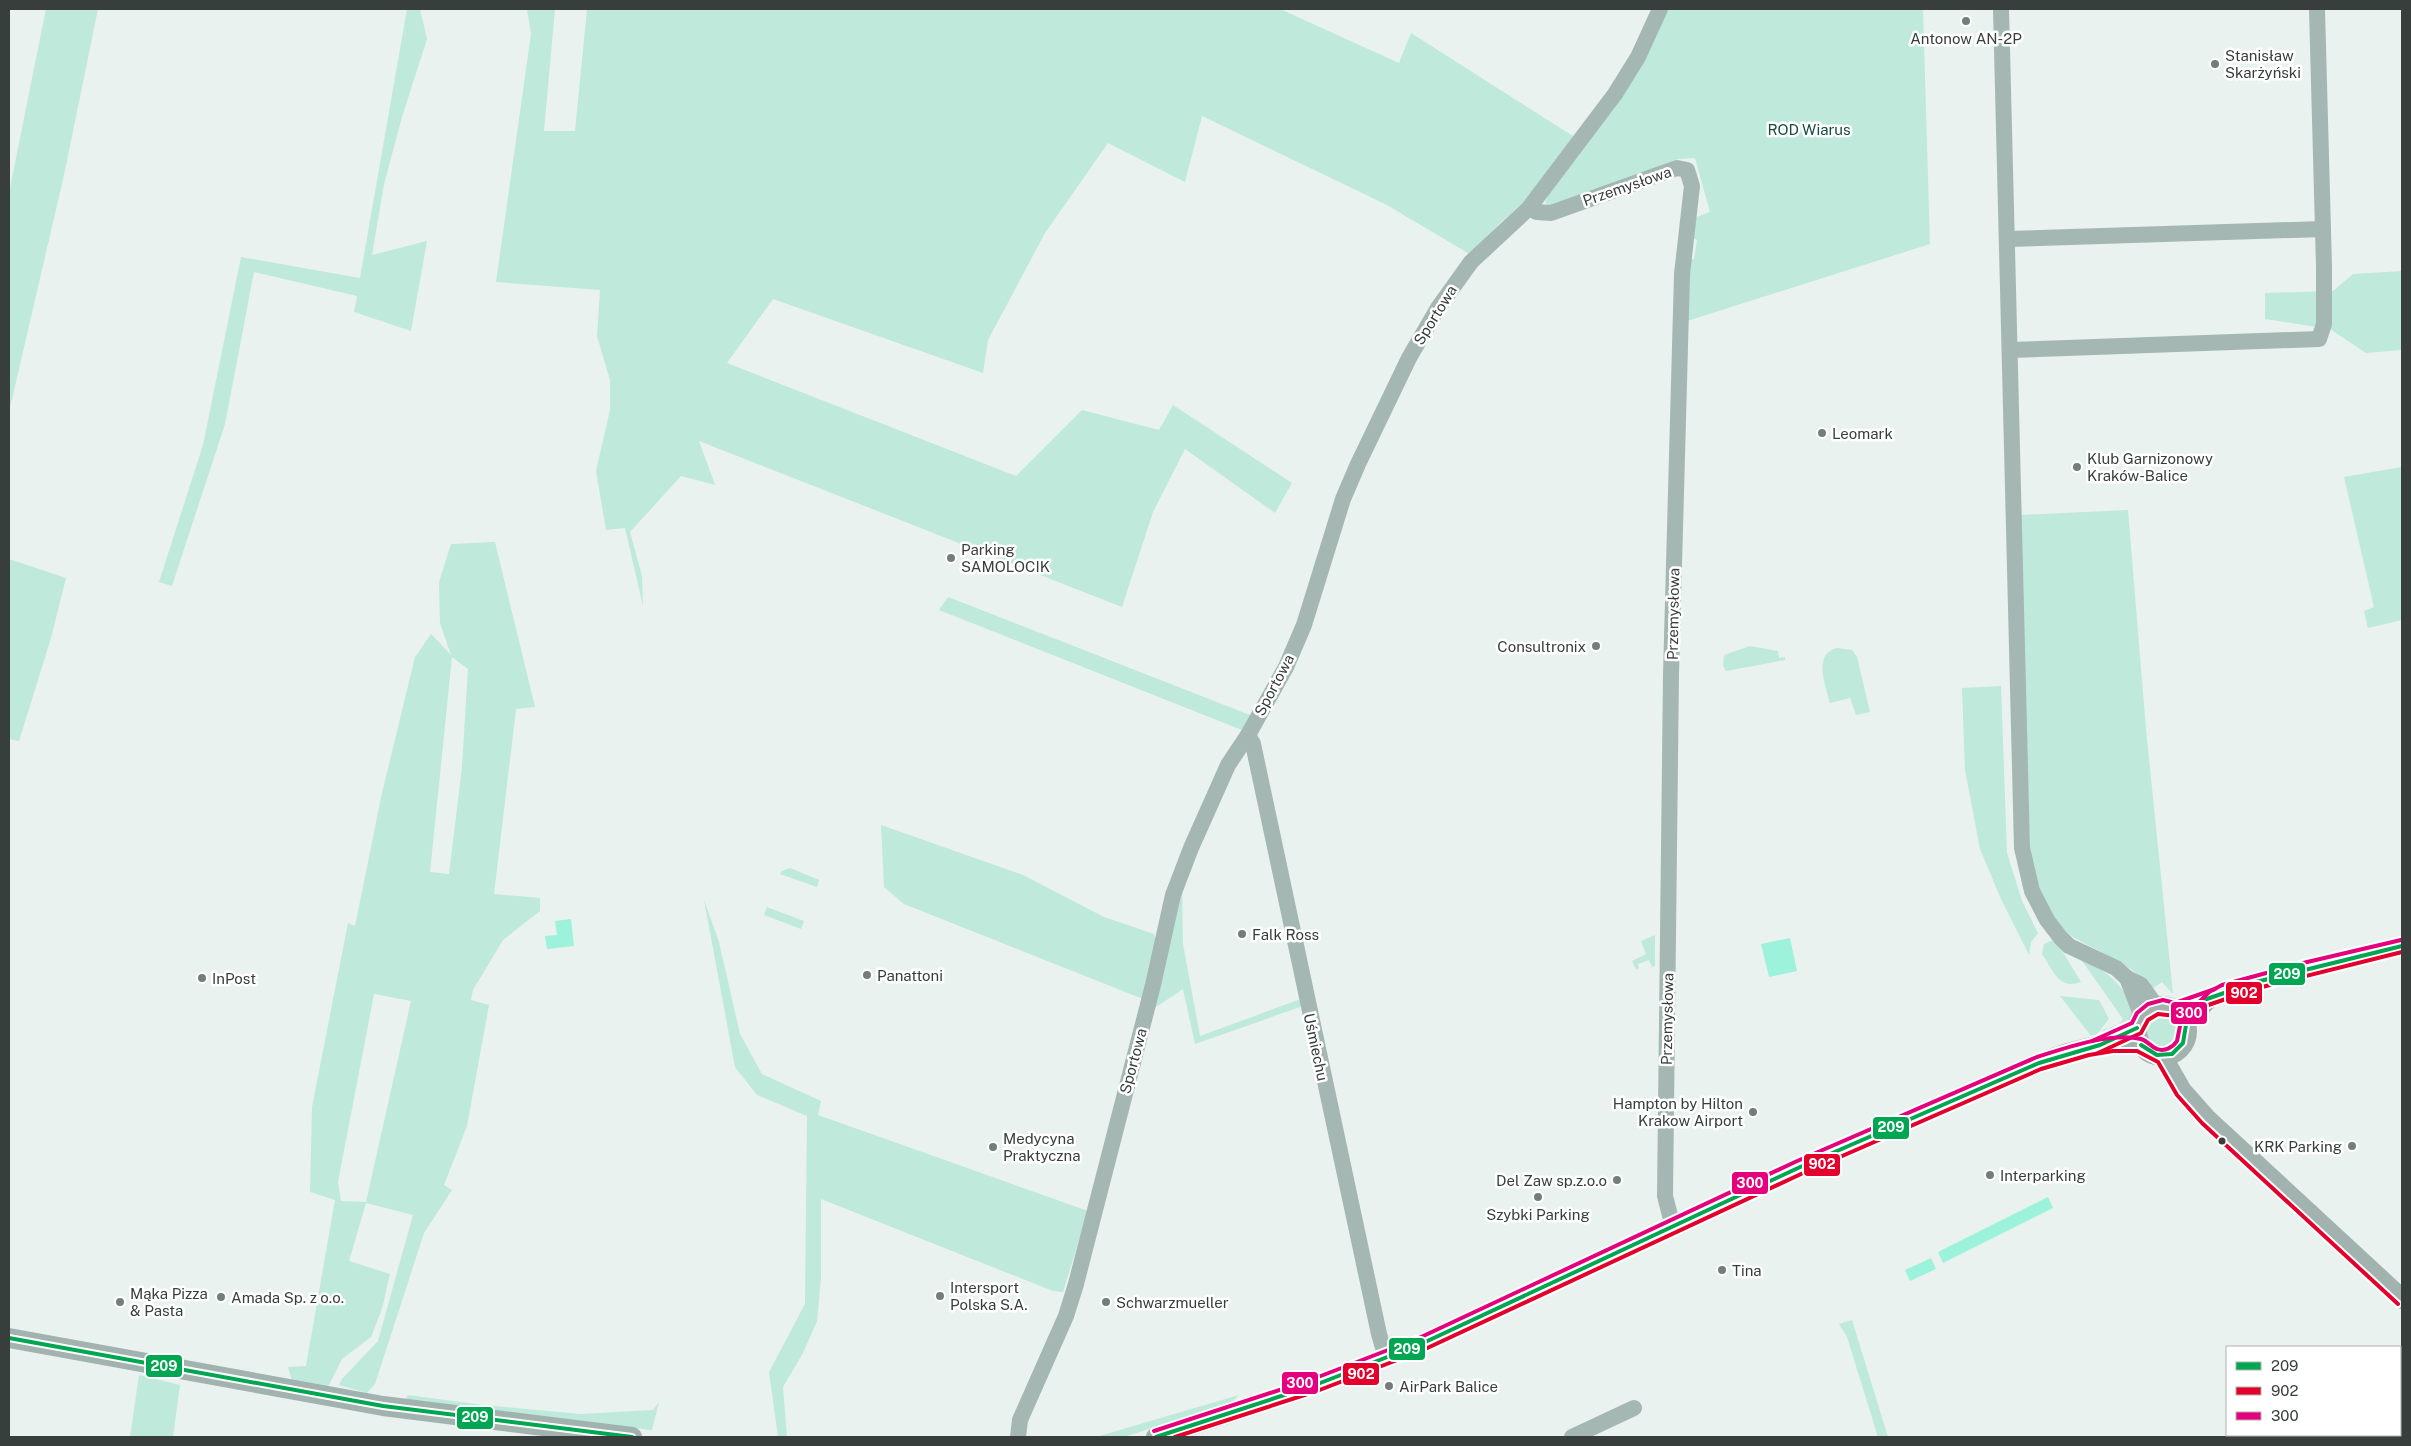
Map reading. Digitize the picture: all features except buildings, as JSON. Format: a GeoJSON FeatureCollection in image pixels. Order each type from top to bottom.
{"type":"FeatureCollection","features":[{"type":"Feature","properties":{"kind":"main road"},"geometry":{"type":"LineString","coordinates":[[1156,1437],[1315,1385],[1386,1358],[1495,1311],[1798,1168],[2039,1063],[2100,1045],[2156,1022]]}},
{"type":"Feature","properties":{"kind":"main road"},"geometry":{"type":"LineString","coordinates":[[2156,1022],[2185,1039],[2169,1054]]}},
{"type":"Feature","properties":{"kind":"main road"},"geometry":{"type":"LineString","coordinates":[[2156,1022],[2146,1051],[2169,1054]]}},
{"type":"Feature","properties":{"kind":"main road"},"geometry":{"type":"LineString","coordinates":[[2169,1054],[2190,1098],[2206,1118],[2402,1299]]}},
{"type":"Feature","properties":{"kind":"main road"},"geometry":{"type":"LineString","coordinates":[[9,1338],[383,1406],[632,1437]]}},
{"type":"Feature","properties":{"kind":"street","name":"Sportowa"},"geometry":{"type":"LineString","coordinates":[[1014,1433],[1066,1316],[1076,1284],[1151,993],[1173,895],[1191,848],[1228,765],[1286,667],[1304,625],[1343,499],[1409,358],[1429,322],[1471,262],[1529,208],[1615,94],[1638,57],[1660,9]]}},
{"type":"Feature","properties":{"kind":"street"},"geometry":{"type":"LineString","coordinates":[[2001,9],[2022,848],[2025,868],[2032,891],[2047,920],[2069,946],[2116,968],[2126,978],[2142,985],[2156,1022],[2225,991],[2304,968],[2402,946]]}},
{"type":"Feature","properties":{"kind":"street"},"geometry":{"type":"LineString","coordinates":[[2010,350],[2319,339],[2324,324],[2317,9]]}},
{"type":"Feature","properties":{"kind":"street","name":"Przemysłowa"},"geometry":{"type":"LineString","coordinates":[[1529,208],[1537,212],[1551,213],[1677,168],[1687,170],[1692,186],[1682,274],[1671,679],[1664,1196],[1673,1227]]}},
{"type":"Feature","properties":{"kind":"street"},"geometry":{"type":"LineString","coordinates":[[2007,239],[2323,229]]}},
{"type":"Feature","properties":{"kind":"street","name":"Uśmiechu"},"geometry":{"type":"LineString","coordinates":[[1248,734],[1253,744],[1328,1101],[1379,1334],[1386,1358]]}},
{"type":"Feature","properties":{"kind":"street"},"geometry":{"type":"LineString","coordinates":[[1572,1437],[1634,1408]]}},
{"type":"Feature","properties":{"kind":"green space"},"geometry":{"type":"Polygon","coordinates":[[[46,9],[98,9],[64,175],[9,412],[9,193],[46,9]]]}},
{"type":"Feature","properties":{"kind":"green space"},"geometry":{"type":"Polygon","coordinates":[[[407,9],[420,9],[427,39],[402,117],[384,184],[372,255],[427,241],[411,331],[354,312],[357,296],[254,272],[225,424],[172,586],[159,582],[203,445],[241,257],[360,278],[407,9]]]}},
{"type":"Feature","properties":{"kind":"green space"},"geometry":{"type":"Polygon","coordinates":[[[527,9],[555,9],[544,131],[575,131],[587,9],[1280,9],[1399,63],[1411,33],[1576,138],[1529,198],[1498,225],[1471,255],[1387,205],[1202,116],[1185,182],[1108,143],[1045,233],[988,340],[983,373],[773,299],[727,363],[1016,476],[1082,410],[1159,430],[1173,405],[1292,483],[1275,513],[1185,449],[1153,512],[1122,607],[699,441],[715,485],[681,476],[630,532],[642,576],[643,606],[625,528],[606,530],[596,471],[610,410],[610,380],[597,336],[600,290],[496,282],[531,34],[527,9]]]}},
{"type":"Feature","properties":{"kind":"green space","name":"ROD Wiarus"},"geometry":{"type":"Polygon","coordinates":[[[1666,9],[1923,9],[1930,244],[1687,321],[1689,259],[1694,259],[1697,240],[1691,237],[1694,218],[1710,212],[1695,158],[1678,159],[1557,207],[1550,207],[1545,202],[1551,190],[1666,9]]]}},
{"type":"Feature","properties":{"kind":"green space"},"geometry":{"type":"Polygon","coordinates":[[[2402,271],[2402,350],[2366,353],[2330,329],[2265,319],[2265,293],[2333,291],[2353,274],[2402,271]]]}},
{"type":"Feature","properties":{"kind":"green space"},"geometry":{"type":"Polygon","coordinates":[[[2402,467],[2402,620],[2368,628],[2364,611],[2374,607],[2344,477],[2402,467]]]}},
{"type":"Feature","properties":{"kind":"green space"},"geometry":{"type":"Polygon","coordinates":[[[2128,510],[2146,729],[2173,994],[2162,982],[2152,989],[2126,965],[2075,938],[2056,921],[2038,886],[2030,848],[2019,515],[2128,510]]]}},
{"type":"Feature","properties":{"kind":"green space"},"geometry":{"type":"Polygon","coordinates":[[[495,542],[535,707],[516,709],[494,894],[540,898],[540,911],[503,940],[473,990],[471,1000],[489,1005],[467,1126],[444,1185],[452,1190],[424,1233],[375,1384],[367,1393],[339,1385],[342,1379],[378,1341],[413,1215],[366,1203],[349,1261],[390,1274],[382,1309],[371,1337],[342,1359],[328,1387],[292,1381],[288,1367],[306,1366],[335,1200],[310,1192],[312,1107],[348,923],[355,926],[382,793],[415,657],[431,634],[451,655],[440,623],[439,582],[451,544],[495,542]],[[452,657],[430,872],[449,874],[462,767],[468,669],[452,657]],[[374,994],[338,1182],[341,1201],[366,1202],[411,1001],[374,994]]]}},
{"type":"Feature","properties":{"kind":"green space"},"geometry":{"type":"Polygon","coordinates":[[[9,559],[66,578],[51,638],[19,741],[9,739],[9,559]]]}},
{"type":"Feature","properties":{"kind":"green space"},"geometry":{"type":"Polygon","coordinates":[[[948,597],[1250,715],[1242,730],[939,610],[948,597]]]}},
{"type":"Feature","properties":{"kind":"green space"},"geometry":{"type":"Polygon","coordinates":[[[1750,646],[1778,651],[1779,658],[1785,657],[1785,660],[1726,671],[1723,666],[1724,655],[1750,646]]]}},
{"type":"Feature","properties":{"kind":"green space"},"geometry":{"type":"Polygon","coordinates":[[[1837,648],[1852,650],[1857,657],[1870,712],[1856,715],[1850,698],[1830,703],[1824,680],[1823,664],[1829,651],[1837,648]]]}},
{"type":"Feature","properties":{"kind":"green space"},"geometry":{"type":"Polygon","coordinates":[[[2001,686],[2007,853],[2022,901],[2038,933],[2031,942],[2029,955],[2001,899],[1980,849],[1965,770],[1962,688],[2001,686]]]}},
{"type":"Feature","properties":{"kind":"green space"},"geometry":{"type":"Polygon","coordinates":[[[881,825],[1023,875],[1104,917],[1154,934],[1156,942],[1143,999],[904,904],[884,887],[881,825]]]}},
{"type":"Feature","properties":{"kind":"green space"},"geometry":{"type":"Polygon","coordinates":[[[790,868],[819,880],[817,887],[780,874],[782,871],[790,868]]]}},
{"type":"Feature","properties":{"kind":"green space"},"geometry":{"type":"Polygon","coordinates":[[[1182,882],[1183,944],[1200,1036],[1301,999],[1303,1006],[1195,1044],[1183,989],[1153,1009],[1182,882]]]}},
{"type":"Feature","properties":{"kind":"green space"},"geometry":{"type":"Polygon","coordinates":[[[704,900],[719,942],[740,1034],[762,1074],[821,1101],[818,1115],[1088,1211],[1063,1292],[1053,1291],[821,1199],[821,1278],[817,1321],[803,1353],[783,1387],[787,1437],[778,1437],[769,1372],[805,1304],[807,1116],[757,1095],[735,1067],[704,900]]]}},
{"type":"Feature","properties":{"kind":"green space"},"geometry":{"type":"Polygon","coordinates":[[[767,907],[804,921],[801,929],[764,915],[767,907]]]}},
{"type":"Feature","properties":{"kind":"green space"},"geometry":{"type":"Polygon","coordinates":[[[1655,935],[1655,966],[1652,967],[1649,960],[1638,964],[1639,968],[1636,970],[1632,961],[1646,954],[1641,941],[1655,935]]]}},
{"type":"Feature","properties":{"kind":"green space"},"geometry":{"type":"Polygon","coordinates":[[[2055,939],[2081,982],[2073,984],[2062,981],[2057,977],[2042,954],[2044,944],[2055,939]]]}},
{"type":"Feature","properties":{"kind":"green space"},"geometry":{"type":"Polygon","coordinates":[[[2080,958],[2107,974],[2120,986],[2134,1014],[2131,1021],[2124,1027],[2102,1034],[2103,1030],[2119,1024],[2123,1019],[2080,958]]]}},
{"type":"Feature","properties":{"kind":"green space"},"geometry":{"type":"Polygon","coordinates":[[[2060,996],[2099,1000],[2109,1019],[2097,1034],[2091,1036],[2060,996]]]}},
{"type":"Feature","properties":{"kind":"green space"},"geometry":{"type":"Polygon","coordinates":[[[2162,1016],[2168,1017],[2173,1021],[2177,1026],[2177,1038],[2173,1043],[2168,1047],[2162,1048],[2156,1047],[2151,1043],[2147,1038],[2146,1032],[2147,1026],[2151,1021],[2156,1017],[2162,1016]]]}},
{"type":"Feature","properties":{"kind":"green space"},"geometry":{"type":"Polygon","coordinates":[[[1852,1320],[1888,1437],[1878,1437],[1847,1337],[1839,1324],[1852,1320]]]}},
{"type":"Feature","properties":{"kind":"green space"},"geometry":{"type":"Polygon","coordinates":[[[139,1375],[180,1385],[173,1437],[130,1437],[139,1375]]]}},
{"type":"Feature","properties":{"kind":"green space"},"geometry":{"type":"Polygon","coordinates":[[[408,1395],[483,1405],[580,1414],[653,1410],[659,1402],[652,1430],[405,1400],[408,1395]]]}},
{"type":"Feature","properties":{"kind":"green space"},"geometry":{"type":"Polygon","coordinates":[[[1239,1395],[1232,1402],[1124,1437],[1096,1437],[1239,1395]]]}},
{"type":"Feature","properties":{"kind":"shaded area"},"geometry":{"type":"Polygon","coordinates":[[[571,919],[574,946],[547,949],[545,936],[557,935],[555,921],[571,919]]]}},
{"type":"Feature","properties":{"kind":"shaded area"},"geometry":{"type":"Polygon","coordinates":[[[1790,938],[1797,971],[1769,977],[1761,944],[1790,938]]]}},
{"type":"Feature","properties":{"kind":"shaded area"},"geometry":{"type":"Polygon","coordinates":[[[2048,1197],[2053,1208],[1943,1263],[1938,1252],[2048,1197]]]}},
{"type":"Feature","properties":{"kind":"shaded area"},"geometry":{"type":"Polygon","coordinates":[[[1931,1258],[1936,1269],[1910,1281],[1905,1270],[1931,1258]]]}},
{"type":"Feature","properties":{"kind":"transit line","name":"300"},"geometry":{"type":"LineString","coordinates":[[1154,1431],[1313,1379],[1419,1338],[1795,1162],[2037,1057],[2088,1042],[2129,1037],[2146,1041],[2160,1050],[2166,1049],[2177,1041],[2181,1021],[2209,992],[2222,985],[2303,963],[2401,940]]}},
{"type":"Feature","properties":{"kind":"transit line","name":"209"},"geometry":{"type":"LineString","coordinates":[[2175,1010],[2256,982],[2402,946]]}},
{"type":"Feature","properties":{"kind":"transit line","name":"902"},"geometry":{"type":"LineString","coordinates":[[2098,1053],[2141,1033],[2148,1020],[2158,1014],[2176,1016],[2258,988],[2402,952]]}},
{"type":"Feature","properties":{"kind":"transit line","name":"300"},"geometry":{"type":"LineString","coordinates":[[2092,1041],[2132,1023],[2137,1013],[2148,1004],[2163,1000],[2175,1003],[2215,989]]}},
{"type":"Feature","properties":{"kind":"transit line","name":"209"},"geometry":{"type":"LineString","coordinates":[[2141,1045],[2157,1055],[2172,1054],[2183,1043],[2186,1025]]}},
{"type":"Feature","properties":{"kind":"transit line","name":"209"},"geometry":{"type":"LineString","coordinates":[[1156,1437],[1315,1385],[1421,1344],[1798,1168],[2039,1063],[2100,1045],[2137,1028]]}},
{"type":"Feature","properties":{"kind":"transit line","name":"902"},"geometry":{"type":"LineString","coordinates":[[1175,1437],[1317,1391],[1423,1350],[1801,1174],[2041,1069],[2089,1055],[2113,1051],[2137,1051],[2158,1062],[2177,1095],[2202,1123],[2398,1304]]}},
{"type":"Feature","properties":{"kind":"transit line","name":"209"},"geometry":{"type":"LineString","coordinates":[[9,1338],[383,1406],[632,1437]]}},
{"type":"Feature","properties":{"kind":"place","name":"Antonow AN-2P"},"geometry":{"type":"Point","coordinates":[1966,21]}},
{"type":"Feature","properties":{"kind":"place","name":"Stanisław Skarżyński"},"geometry":{"type":"Point","coordinates":[2215,64]}},
{"type":"Feature","properties":{"kind":"place","name":"Leomark"},"geometry":{"type":"Point","coordinates":[1822,433]}},
{"type":"Feature","properties":{"kind":"place","name":"Klub Garnizonowy Kraków-Balice"},"geometry":{"type":"Point","coordinates":[2077,467]}},
{"type":"Feature","properties":{"kind":"place","name":"Parking SAMOLOCIK"},"geometry":{"type":"Point","coordinates":[951,558]}},
{"type":"Feature","properties":{"kind":"place","name":"Consultronix"},"geometry":{"type":"Point","coordinates":[1596,646]}},
{"type":"Feature","properties":{"kind":"place","name":"Falk Ross"},"geometry":{"type":"Point","coordinates":[1242,934]}},
{"type":"Feature","properties":{"kind":"place","name":"Panattoni"},"geometry":{"type":"Point","coordinates":[867,975]}},
{"type":"Feature","properties":{"kind":"place","name":"InPost"},"geometry":{"type":"Point","coordinates":[202,978]}},
{"type":"Feature","properties":{"kind":"place","name":"Hampton by Hilton Krakow Airport"},"geometry":{"type":"Point","coordinates":[1753,1112]}},
{"type":"Feature","properties":{"kind":"place","name":"KRK Parking"},"geometry":{"type":"Point","coordinates":[2352,1146]}},
{"type":"Feature","properties":{"kind":"place","name":"Medycyna Praktyczna"},"geometry":{"type":"Point","coordinates":[993,1147]}},
{"type":"Feature","properties":{"kind":"place","name":"Interparking"},"geometry":{"type":"Point","coordinates":[1990,1175]}},
{"type":"Feature","properties":{"kind":"place","name":"Del Zaw sp.z.o.o"},"geometry":{"type":"Point","coordinates":[1617,1180]}},
{"type":"Feature","properties":{"kind":"place","name":"Szybki Parking"},"geometry":{"type":"Point","coordinates":[1538,1197]}},
{"type":"Feature","properties":{"kind":"place","name":"Tina"},"geometry":{"type":"Point","coordinates":[1722,1270]}},
{"type":"Feature","properties":{"kind":"place","name":"Intersport Polska S.A."},"geometry":{"type":"Point","coordinates":[940,1296]}},
{"type":"Feature","properties":{"kind":"place","name":"Amada Sp. z o.o."},"geometry":{"type":"Point","coordinates":[221,1297]}},
{"type":"Feature","properties":{"kind":"place","name":"Mąka Pizza & Pasta"},"geometry":{"type":"Point","coordinates":[120,1302]}},
{"type":"Feature","properties":{"kind":"place","name":"Schwarzmueller"},"geometry":{"type":"Point","coordinates":[1106,1302]}},
{"type":"Feature","properties":{"kind":"place","name":"AirPark Balice"},"geometry":{"type":"Point","coordinates":[1389,1386]}}]}
